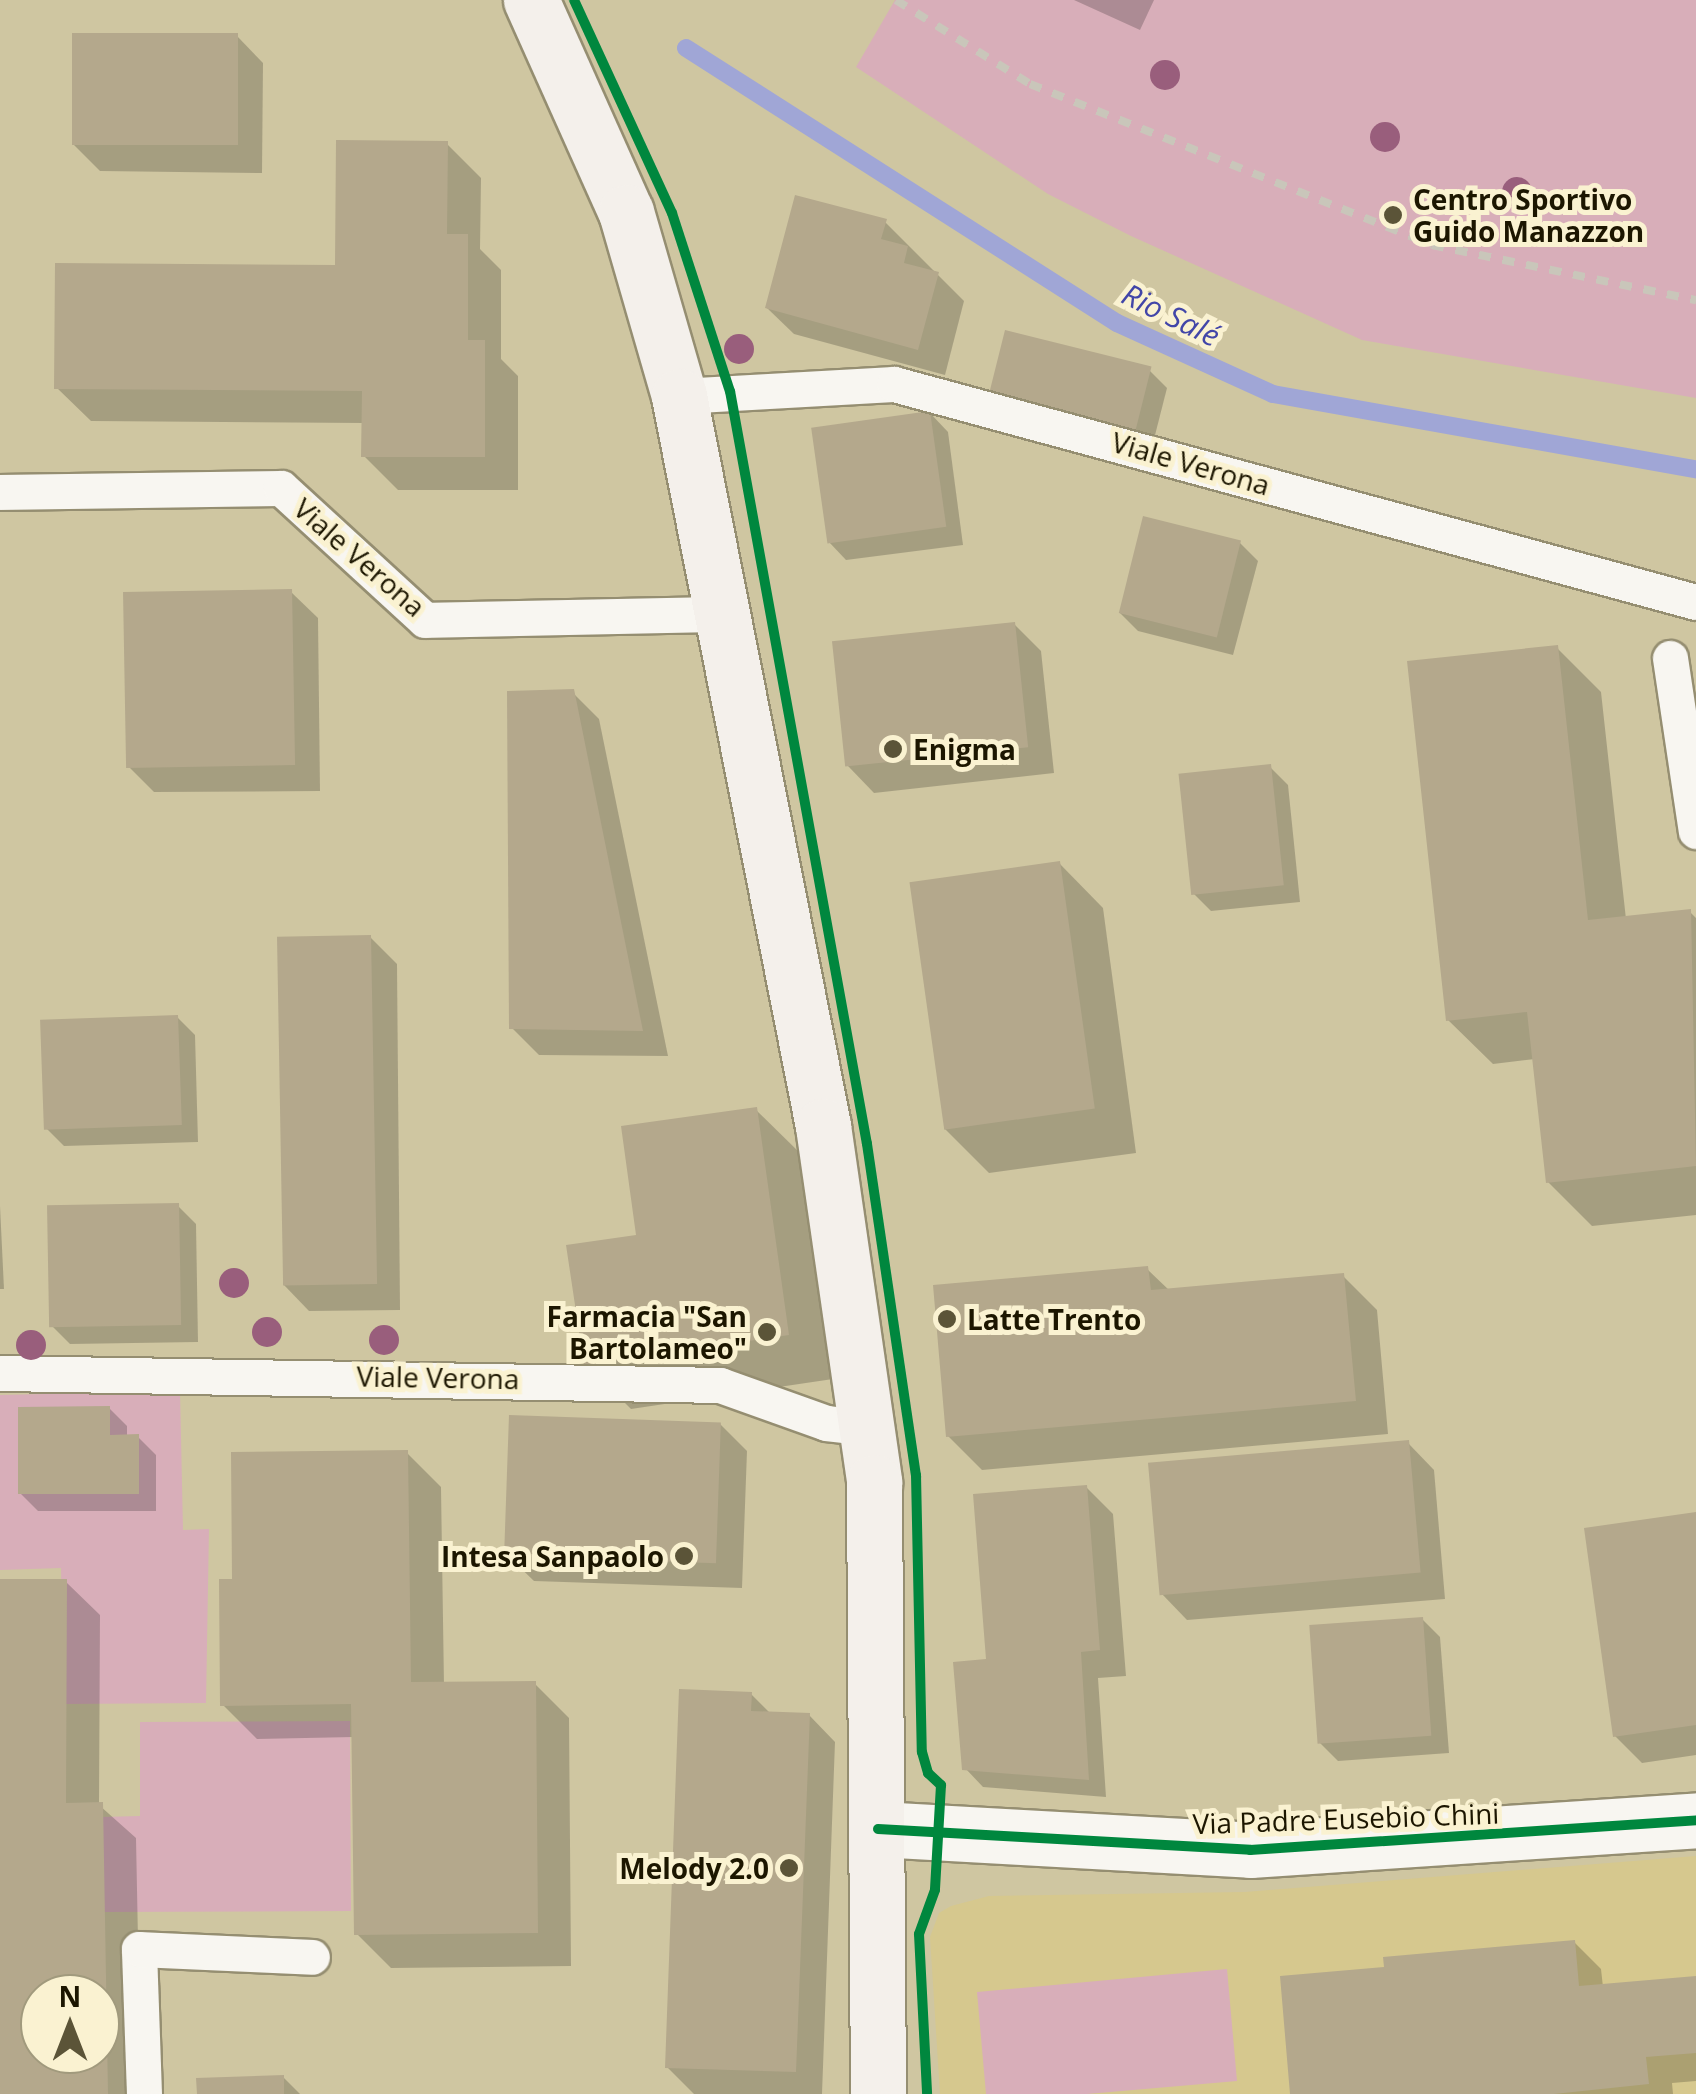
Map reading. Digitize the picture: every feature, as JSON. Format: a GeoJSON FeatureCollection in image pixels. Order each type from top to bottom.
{"type":"FeatureCollection","features":[{"type":"Feature","properties":{"kind":"main road"},"geometry":{"type":"LineString","coordinates":[[531,0],[626,212],[678,396],[822,1126],[869,1428],[878,1829],[878,2094]]}},
{"type":"Feature","properties":{"kind":"street","name":"Via Padre Eusebio Chini"},"geometry":{"type":"LineString","coordinates":[[878,1829],[1250,1850],[1696,1820]]}},
{"type":"Feature","properties":{"kind":"lane","name":"Viale Verona"},"geometry":{"type":"LineString","coordinates":[[678,396],[894,384],[1696,602]]}},
{"type":"Feature","properties":{"kind":"lane","name":"Viale Verona"},"geometry":{"type":"LineString","coordinates":[[0,492],[281,488],[425,620],[723,614]]}},
{"type":"Feature","properties":{"kind":"lane"},"geometry":{"type":"LineString","coordinates":[[1670,658],[1696,831]]}},
{"type":"Feature","properties":{"kind":"lane","name":"Viale Verona"},"geometry":{"type":"LineString","coordinates":[[0,1373],[720,1384],[826,1423],[869,1428]]}},
{"type":"Feature","properties":{"kind":"lane"},"geometry":{"type":"LineString","coordinates":[[144,2094],[139,1949],[312,1957]]}},
{"type":"Feature","properties":{"kind":"shaded area","name":"Centro Sportivo Guido Manazzon"},"geometry":{"type":"Polygon","coordinates":[[[895,0],[1696,0],[1696,398],[1362,340],[1131,236],[1048,194],[856,67],[895,0]]]}},
{"type":"Feature","properties":{"kind":"shaded area"},"geometry":{"type":"Polygon","coordinates":[[[180,1391],[183,1530],[209,1529],[206,1703],[63,1704],[61,1568],[0,1570],[0,1395],[180,1391]]]}},
{"type":"Feature","properties":{"kind":"shaded area"},"geometry":{"type":"Polygon","coordinates":[[[350,1721],[351,1911],[102,1912],[101,1817],[140,1816],[140,1722],[350,1721]]]}},
{"type":"Feature","properties":{"kind":"shaded area"},"geometry":{"type":"Polygon","coordinates":[[[1696,1856],[1696,2094],[940,2094],[930,1937],[939,1913],[951,1906],[989,1896],[1245,1892],[1696,1856]]]}},
{"type":"Feature","properties":{"kind":"shaded area"},"geometry":{"type":"Polygon","coordinates":[[[1227,1969],[1237,2081],[1087,2094],[986,2094],[977,1992],[1227,1969]]]}},
{"type":"Feature","properties":{"kind":"building"},"geometry":{"type":"Polygon","coordinates":[[[72,33],[238,33],[238,145],[72,145],[72,33]]]}},
{"type":"Feature","properties":{"kind":"building"},"geometry":{"type":"Polygon","coordinates":[[[336,140],[448,141],[447,234],[468,234],[468,340],[485,340],[485,457],[361,457],[362,391],[54,389],[55,263],[335,265],[336,140]]]}},
{"type":"Feature","properties":{"kind":"building"},"geometry":{"type":"Polygon","coordinates":[[[795,195],[887,219],[881,239],[908,246],[904,263],[939,272],[918,350],[765,308],[795,195]]]}},
{"type":"Feature","properties":{"kind":"building"},"geometry":{"type":"Polygon","coordinates":[[[1005,330],[1152,367],[1136,430],[989,393],[1005,330]]]}},
{"type":"Feature","properties":{"kind":"building"},"geometry":{"type":"Polygon","coordinates":[[[930,411],[946,527],[827,544],[811,428],[930,411]]]}},
{"type":"Feature","properties":{"kind":"building"},"geometry":{"type":"Polygon","coordinates":[[[1143,516],[1241,540],[1217,637],[1119,613],[1143,516]]]}},
{"type":"Feature","properties":{"kind":"building"},"geometry":{"type":"Polygon","coordinates":[[[292,589],[295,765],[126,768],[123,592],[292,589]]]}},
{"type":"Feature","properties":{"kind":"building"},"geometry":{"type":"Polygon","coordinates":[[[1015,622],[1028,747],[845,767],[832,641],[1015,622]]]}},
{"type":"Feature","properties":{"kind":"building"},"geometry":{"type":"Polygon","coordinates":[[[1558,645],[1588,920],[1691,909],[1696,1166],[1546,1183],[1527,1012],[1446,1021],[1407,661],[1558,645]]]}},
{"type":"Feature","properties":{"kind":"building"},"geometry":{"type":"Polygon","coordinates":[[[574,689],[643,1031],[509,1029],[507,691],[574,689]]]}},
{"type":"Feature","properties":{"kind":"building"},"geometry":{"type":"Polygon","coordinates":[[[1271,764],[1284,885],[1191,895],[1179,774],[1271,764]]]}},
{"type":"Feature","properties":{"kind":"building"},"geometry":{"type":"Polygon","coordinates":[[[1060,861],[1095,1109],[944,1130],[909,882],[1060,861]]]}},
{"type":"Feature","properties":{"kind":"building"},"geometry":{"type":"Polygon","coordinates":[[[371,935],[377,1284],[283,1286],[277,937],[371,935]]]}},
{"type":"Feature","properties":{"kind":"building"},"geometry":{"type":"Polygon","coordinates":[[[178,1015],[182,1125],[44,1130],[40,1020],[178,1015]]]}},
{"type":"Feature","properties":{"kind":"building"},"geometry":{"type":"Polygon","coordinates":[[[757,1107],[789,1335],[584,1365],[566,1245],[636,1235],[621,1126],[757,1107]]]}},
{"type":"Feature","properties":{"kind":"building"},"geometry":{"type":"Polygon","coordinates":[[[179,1203],[181,1325],[49,1327],[47,1205],[179,1203]]]}},
{"type":"Feature","properties":{"kind":"building"},"geometry":{"type":"Polygon","coordinates":[[[1148,1266],[1151,1290],[1344,1273],[1356,1401],[946,1437],[933,1285],[1148,1266]]]}},
{"type":"Feature","properties":{"kind":"building"},"geometry":{"type":"Polygon","coordinates":[[[110,1406],[110,1435],[139,1434],[139,1494],[18,1494],[18,1407],[110,1406]]]}},
{"type":"Feature","properties":{"kind":"building"},"geometry":{"type":"Polygon","coordinates":[[[509,1415],[721,1422],[716,1563],[504,1556],[509,1415]]]}},
{"type":"Feature","properties":{"kind":"building"},"geometry":{"type":"Polygon","coordinates":[[[1409,1440],[1421,1572],[1160,1595],[1148,1463],[1409,1440]]]}},
{"type":"Feature","properties":{"kind":"building"},"geometry":{"type":"Polygon","coordinates":[[[408,1450],[411,1682],[536,1681],[538,1933],[354,1935],[351,1704],[220,1706],[219,1579],[232,1579],[231,1452],[408,1450]]]}},
{"type":"Feature","properties":{"kind":"building"},"geometry":{"type":"Polygon","coordinates":[[[1087,1485],[1100,1650],[1081,1652],[1089,1780],[962,1770],[953,1662],[986,1659],[973,1494],[1087,1485]]]}},
{"type":"Feature","properties":{"kind":"building"},"geometry":{"type":"Polygon","coordinates":[[[1696,1512],[1696,1725],[1613,1737],[1584,1528],[1696,1512]]]}},
{"type":"Feature","properties":{"kind":"building"},"geometry":{"type":"Polygon","coordinates":[[[0,1579],[67,1579],[66,1803],[103,1802],[106,1974],[20,1974],[20,2074],[108,2074],[108,2094],[0,2094],[0,1579]]]}},
{"type":"Feature","properties":{"kind":"building"},"geometry":{"type":"Polygon","coordinates":[[[1423,1617],[1431,1736],[1318,1744],[1309,1625],[1423,1617]]]}},
{"type":"Feature","properties":{"kind":"building"},"geometry":{"type":"Polygon","coordinates":[[[679,1689],[752,1692],[751,1711],[810,1713],[796,2072],[665,2068],[679,1689]]]}},
{"type":"Feature","properties":{"kind":"building"},"geometry":{"type":"Polygon","coordinates":[[[1575,1940],[1579,1986],[1696,1976],[1696,2053],[1646,2057],[1649,2084],[1554,2094],[1290,2094],[1280,1976],[1384,1967],[1383,1957],[1575,1940]]]}},
{"type":"Feature","properties":{"kind":"building"},"geometry":{"type":"Polygon","coordinates":[[[284,2075],[284,2094],[197,2094],[196,2078],[284,2075]]]}},
{"type":"Feature","properties":{"kind":"waterway","name":"Rio Salé"},"geometry":{"type":"LineString","coordinates":[[686,48],[1117,323],[1273,394],[1696,469]]}},
{"type":"Feature","properties":{"kind":"railway"},"geometry":{"type":"LineString","coordinates":[[896,0],[1030,84],[1432,245],[1696,300]]}},
{"type":"Feature","properties":{"kind":"cycle path"},"geometry":{"type":"LineString","coordinates":[[574,0],[672,213],[730,391],[867,1144],[916,1475],[922,1752],[928,1773],[941,1785],[935,1890],[919,1934],[927,2094]]}},
{"type":"Feature","properties":{"kind":"cycle path"},"geometry":{"type":"LineString","coordinates":[[878,1829],[1250,1850],[1696,1820]]}},
{"type":"Feature","properties":{"kind":"place","name":"Centro Sportivo Guido Manazzon"},"geometry":{"type":"Point","coordinates":[1393,215]}},
{"type":"Feature","properties":{"kind":"place","name":"Enigma"},"geometry":{"type":"Point","coordinates":[893,749]}},
{"type":"Feature","properties":{"kind":"place","name":"Latte Trento"},"geometry":{"type":"Point","coordinates":[947,1319]}},
{"type":"Feature","properties":{"kind":"place","name":"Farmacia \"San Bartolameo\""},"geometry":{"type":"Point","coordinates":[767,1332]}},
{"type":"Feature","properties":{"kind":"place","name":"Intesa Sanpaolo"},"geometry":{"type":"Point","coordinates":[684,1556]}},
{"type":"Feature","properties":{"kind":"place","name":"Melody 2.0"},"geometry":{"type":"Point","coordinates":[789,1868]}}]}
